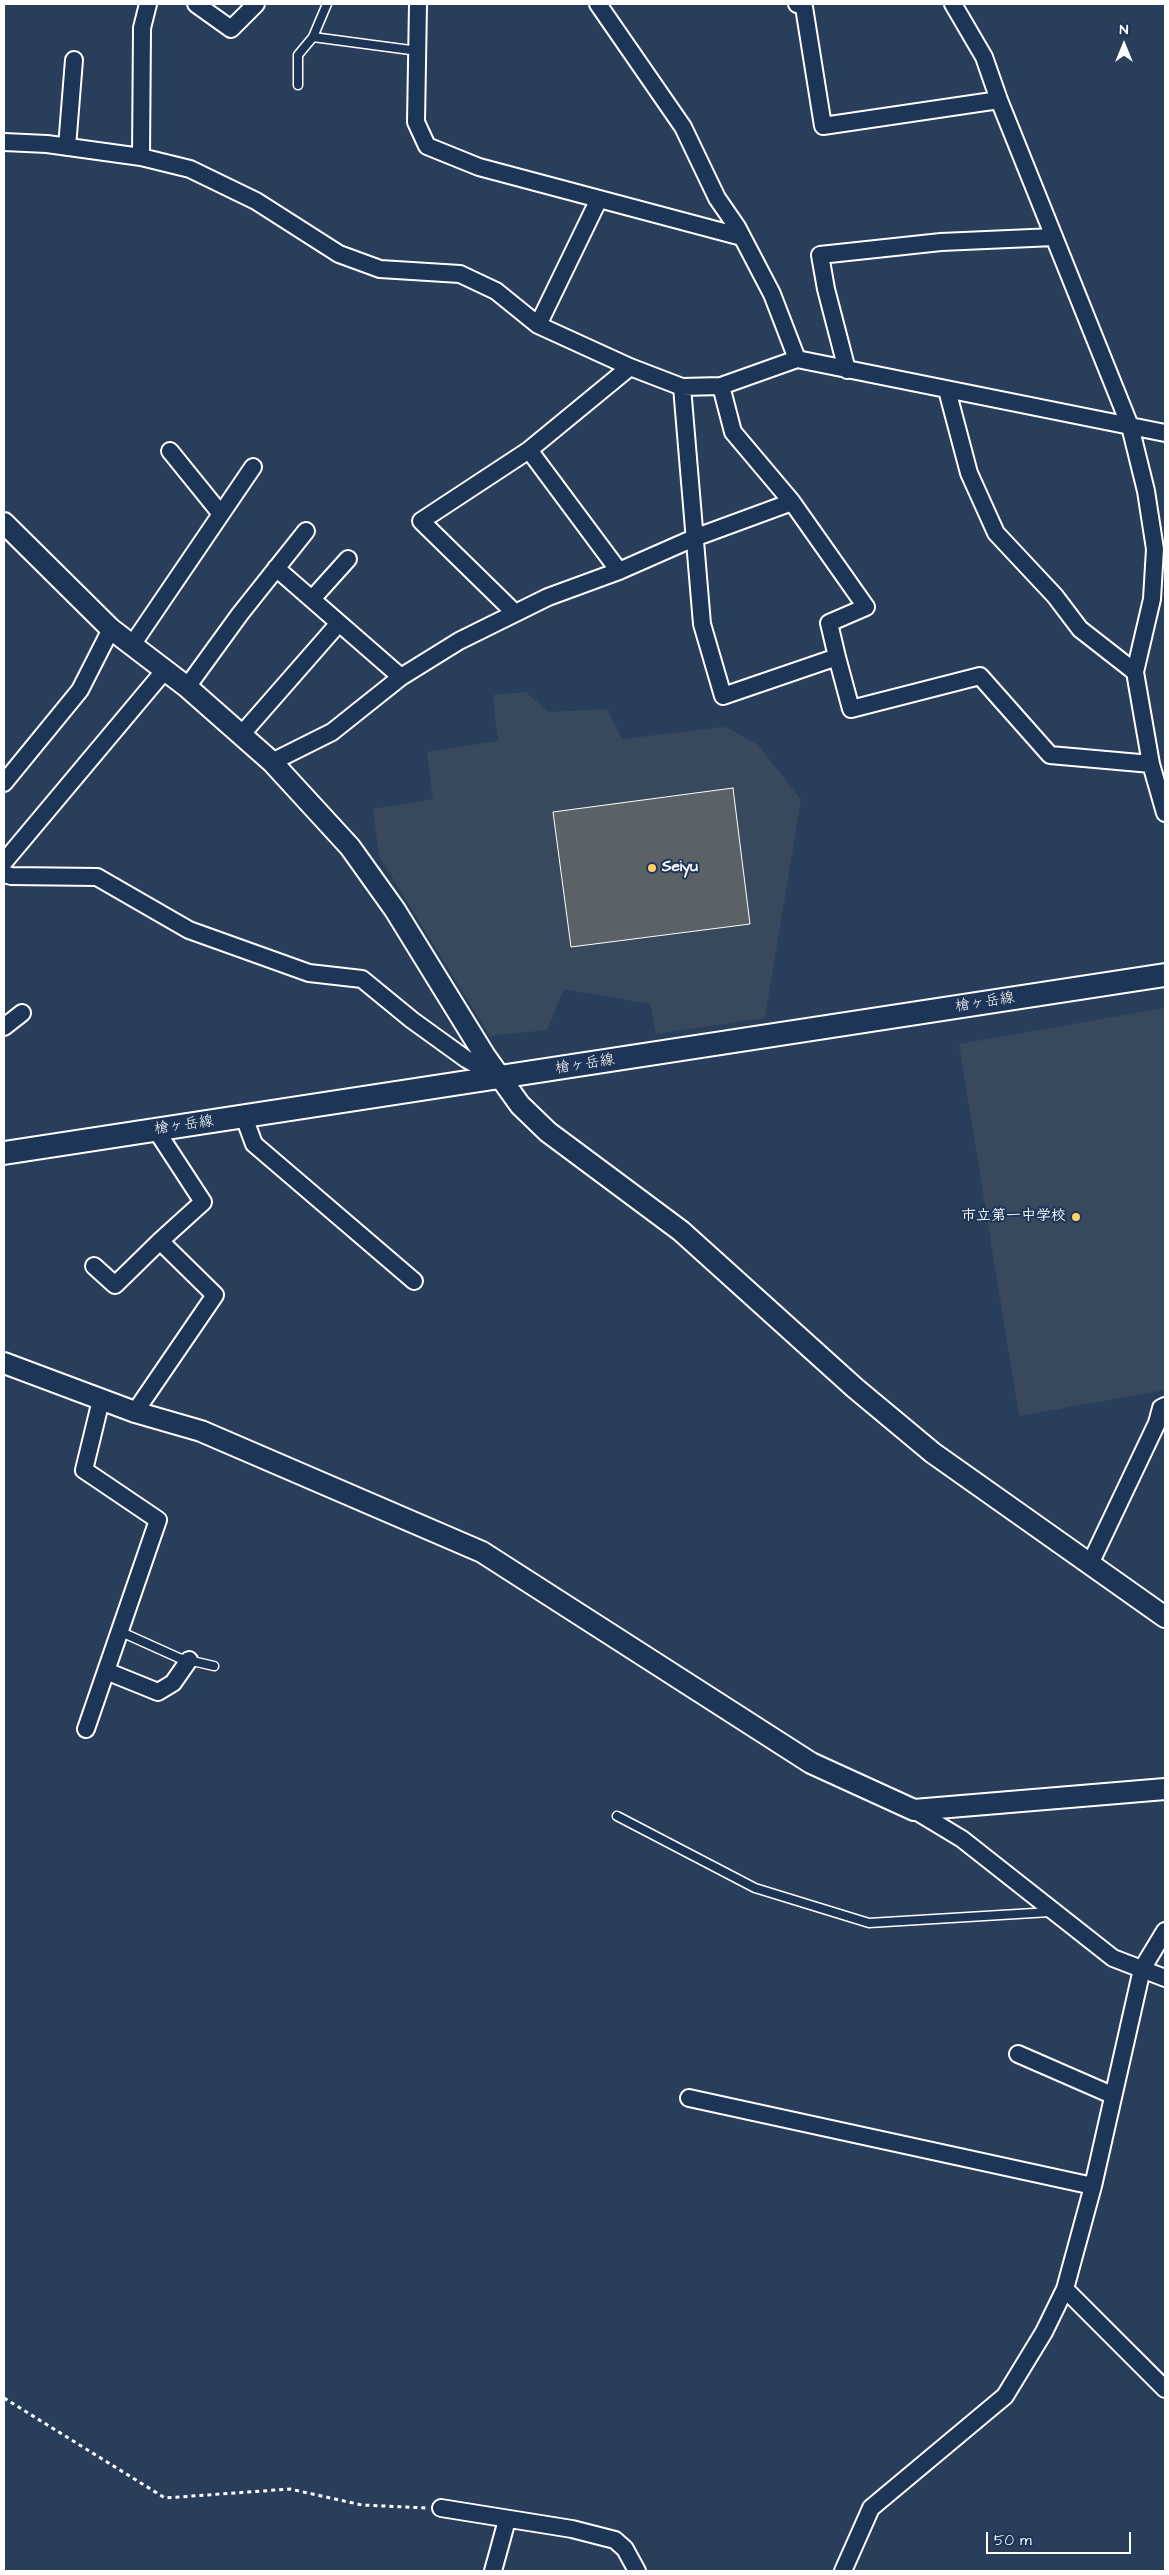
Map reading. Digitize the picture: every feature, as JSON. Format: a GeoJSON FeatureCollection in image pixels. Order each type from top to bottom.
{"type":"FeatureCollection","features":[{"type":"Feature","properties":{"kind":"main road","name":"槍ヶ岳線"},"geometry":{"type":"LineString","coordinates":[[4,1153],[1165,975]]}},
{"type":"Feature","properties":{"kind":"street"},"geometry":{"type":"LineString","coordinates":[[141,157],[142,28],[148,4]]}},
{"type":"Feature","properties":{"kind":"street"},"geometry":{"type":"LineString","coordinates":[[196,4],[231,29],[256,4]]}},
{"type":"Feature","properties":{"kind":"street"},"geometry":{"type":"LineString","coordinates":[[418,4],[416,122],[427,146],[479,167],[742,237]]}},
{"type":"Feature","properties":{"kind":"street"},"geometry":{"type":"LineString","coordinates":[[598,4],[683,127],[717,198],[742,237],[772,294],[797,359]]}},
{"type":"Feature","properties":{"kind":"street"},"geometry":{"type":"LineString","coordinates":[[797,4],[804,7],[823,126],[999,100]]}},
{"type":"Feature","properties":{"kind":"street"},"geometry":{"type":"LineString","coordinates":[[953,4],[984,57],[999,100],[1130,426],[1146,492],[1154,549],[1152,599],[1135,672],[1152,764],[1165,813]]}},
{"type":"Feature","properties":{"kind":"street"},"geometry":{"type":"LineString","coordinates":[[67,147],[74,60]]}},
{"type":"Feature","properties":{"kind":"street"},"geometry":{"type":"LineString","coordinates":[[4,142],[67,147],[141,157],[190,169],[256,201],[347,257],[380,269],[460,274],[496,291],[538,324],[630,367],[682,387],[721,386],[797,359],[1165,433]]}},
{"type":"Feature","properties":{"kind":"street"},"geometry":{"type":"LineString","coordinates":[[538,324],[599,199]]}},
{"type":"Feature","properties":{"kind":"street"},"geometry":{"type":"LineString","coordinates":[[847,370],[826,290],[820,255],[941,242],[1054,237]]}},
{"type":"Feature","properties":{"kind":"street"},"geometry":{"type":"LineString","coordinates":[[515,613],[421,521],[529,450],[630,367]]}},
{"type":"Feature","properties":{"kind":"street"},"geometry":{"type":"LineString","coordinates":[[721,386],[733,432],[792,502],[866,607],[829,623],[836,657],[851,709],[980,676],[1050,755],[1152,764]]}},
{"type":"Feature","properties":{"kind":"street"},"geometry":{"type":"LineString","coordinates":[[682,387],[702,624],[723,696],[836,657]]}},
{"type":"Feature","properties":{"kind":"street"},"geometry":{"type":"LineString","coordinates":[[947,390],[969,473],[996,533],[1055,596],[1080,629],[1135,672]]}},
{"type":"Feature","properties":{"kind":"street"},"geometry":{"type":"LineString","coordinates":[[529,450],[619,571]]}},
{"type":"Feature","properties":{"kind":"street"},"geometry":{"type":"LineString","coordinates":[[170,451],[221,514]]}},
{"type":"Feature","properties":{"kind":"street"},"geometry":{"type":"LineString","coordinates":[[132,645],[253,467]]}},
{"type":"Feature","properties":{"kind":"street"},"geometry":{"type":"LineString","coordinates":[[272,762],[332,732],[402,677],[459,641],[515,613],[548,597],[619,571],[694,538],[792,502]]}},
{"type":"Feature","properties":{"kind":"street"},"geometry":{"type":"LineString","coordinates":[[4,523],[112,629],[187,687],[272,762],[350,848],[395,910],[485,1056],[520,1105],[548,1132],[681,1231],[855,1388],[933,1453],[1165,1617]]}},
{"type":"Feature","properties":{"kind":"street"},"geometry":{"type":"LineString","coordinates":[[187,687],[306,531]]}},
{"type":"Feature","properties":{"kind":"street"},"geometry":{"type":"LineString","coordinates":[[312,599],[348,559]]}},
{"type":"Feature","properties":{"kind":"street"},"geometry":{"type":"LineString","coordinates":[[276,568],[402,677]]}},
{"type":"Feature","properties":{"kind":"street"},"geometry":{"type":"LineString","coordinates":[[241,735],[339,623]]}},
{"type":"Feature","properties":{"kind":"street"},"geometry":{"type":"LineString","coordinates":[[4,783],[80,690],[112,629]]}},
{"type":"Feature","properties":{"kind":"street"},"geometry":{"type":"LineString","coordinates":[[4,862],[165,670]]}},
{"type":"Feature","properties":{"kind":"street"},"geometry":{"type":"LineString","coordinates":[[4,874],[11,876],[97,877],[189,930],[309,973],[362,979],[412,1020],[466,1059],[501,1078]]}},
{"type":"Feature","properties":{"kind":"street"},"geometry":{"type":"LineString","coordinates":[[4,1027],[22,1013]]}},
{"type":"Feature","properties":{"kind":"street"},"geometry":{"type":"LineString","coordinates":[[244,1117],[254,1144],[414,1281]]}},
{"type":"Feature","properties":{"kind":"street"},"geometry":{"type":"LineString","coordinates":[[94,1266],[115,1286],[203,1202],[156,1130]]}},
{"type":"Feature","properties":{"kind":"street"},"geometry":{"type":"LineString","coordinates":[[135,1412],[214,1295],[160,1241]]}},
{"type":"Feature","properties":{"kind":"street"},"geometry":{"type":"LineString","coordinates":[[4,1363],[135,1412],[201,1432],[482,1552],[811,1763],[914,1810],[962,1839],[1113,1958],[1165,1978]]}},
{"type":"Feature","properties":{"kind":"street"},"geometry":{"type":"LineString","coordinates":[[86,1729],[158,1520],[84,1470],[101,1400]]}},
{"type":"Feature","properties":{"kind":"street"},"geometry":{"type":"LineString","coordinates":[[1090,1564],[1157,1423],[1160,1408],[1165,1406]]}},
{"type":"Feature","properties":{"kind":"street"},"geometry":{"type":"LineString","coordinates":[[106,1671],[158,1692],[173,1683],[189,1660]]}},
{"type":"Feature","properties":{"kind":"street"},"geometry":{"type":"LineString","coordinates":[[914,1810],[1165,1789]]}},
{"type":"Feature","properties":{"kind":"street"},"geometry":{"type":"LineString","coordinates":[[843,2571],[870,2508],[1005,2396],[1044,2332],[1065,2289],[1093,2186],[1112,2095],[1142,1969],[1165,1931]]}},
{"type":"Feature","properties":{"kind":"street"},"geometry":{"type":"LineString","coordinates":[[1018,2054],[1112,2095]]}},
{"type":"Feature","properties":{"kind":"street"},"geometry":{"type":"LineString","coordinates":[[689,2098],[1093,2186]]}},
{"type":"Feature","properties":{"kind":"street"},"geometry":{"type":"LineString","coordinates":[[1065,2289],[1165,2389]]}},
{"type":"Feature","properties":{"kind":"street"},"geometry":{"type":"LineString","coordinates":[[441,2508],[572,2529],[615,2540],[625,2549],[637,2571]]}},
{"type":"Feature","properties":{"kind":"street"},"geometry":{"type":"LineString","coordinates":[[493,2571],[507,2520]]}},
{"type":"Feature","properties":{"kind":"lane"},"geometry":{"type":"LineString","coordinates":[[298,85],[298,55],[313,37],[327,4]]}},
{"type":"Feature","properties":{"kind":"lane"},"geometry":{"type":"LineString","coordinates":[[313,37],[418,51]]}},
{"type":"Feature","properties":{"kind":"lane"},"geometry":{"type":"LineString","coordinates":[[119,1631],[179,1658],[214,1666]]}},
{"type":"Feature","properties":{"kind":"lane"},"geometry":{"type":"LineString","coordinates":[[617,1816],[755,1888],[869,1923],[1055,1912]]}},
{"type":"Feature","properties":{"kind":"path"},"geometry":{"type":"LineString","coordinates":[[4,2398],[165,2498],[290,2488],[362,2505],[441,2508]]}},
{"type":"Feature","properties":{"kind":"shaded area"},"geometry":{"type":"Polygon","coordinates":[[[526,692],[548,712],[607,709],[622,739],[726,727],[758,745],[801,800],[765,1018],[656,1034],[650,1004],[564,989],[547,1030],[490,1036],[379,856],[373,809],[433,799],[427,752],[498,741],[493,695],[526,692]]]}},
{"type":"Feature","properties":{"kind":"shaded area","name":"市立第一中学校"},"geometry":{"type":"Polygon","coordinates":[[[1165,1008],[1165,1390],[1019,1416],[959,1044],[1165,1008]]]}},
{"type":"Feature","properties":{"kind":"building","name":"Seiyu"},"geometry":{"type":"Polygon","coordinates":[[[733,788],[750,924],[571,947],[553,812],[733,788]]]}},
{"type":"Feature","properties":{"kind":"place","name":"Seiyu"},"geometry":{"type":"Point","coordinates":[652,868]}},
{"type":"Feature","properties":{"kind":"place","name":"市立第一中学校"},"geometry":{"type":"Point","coordinates":[1076,1217]}}]}
